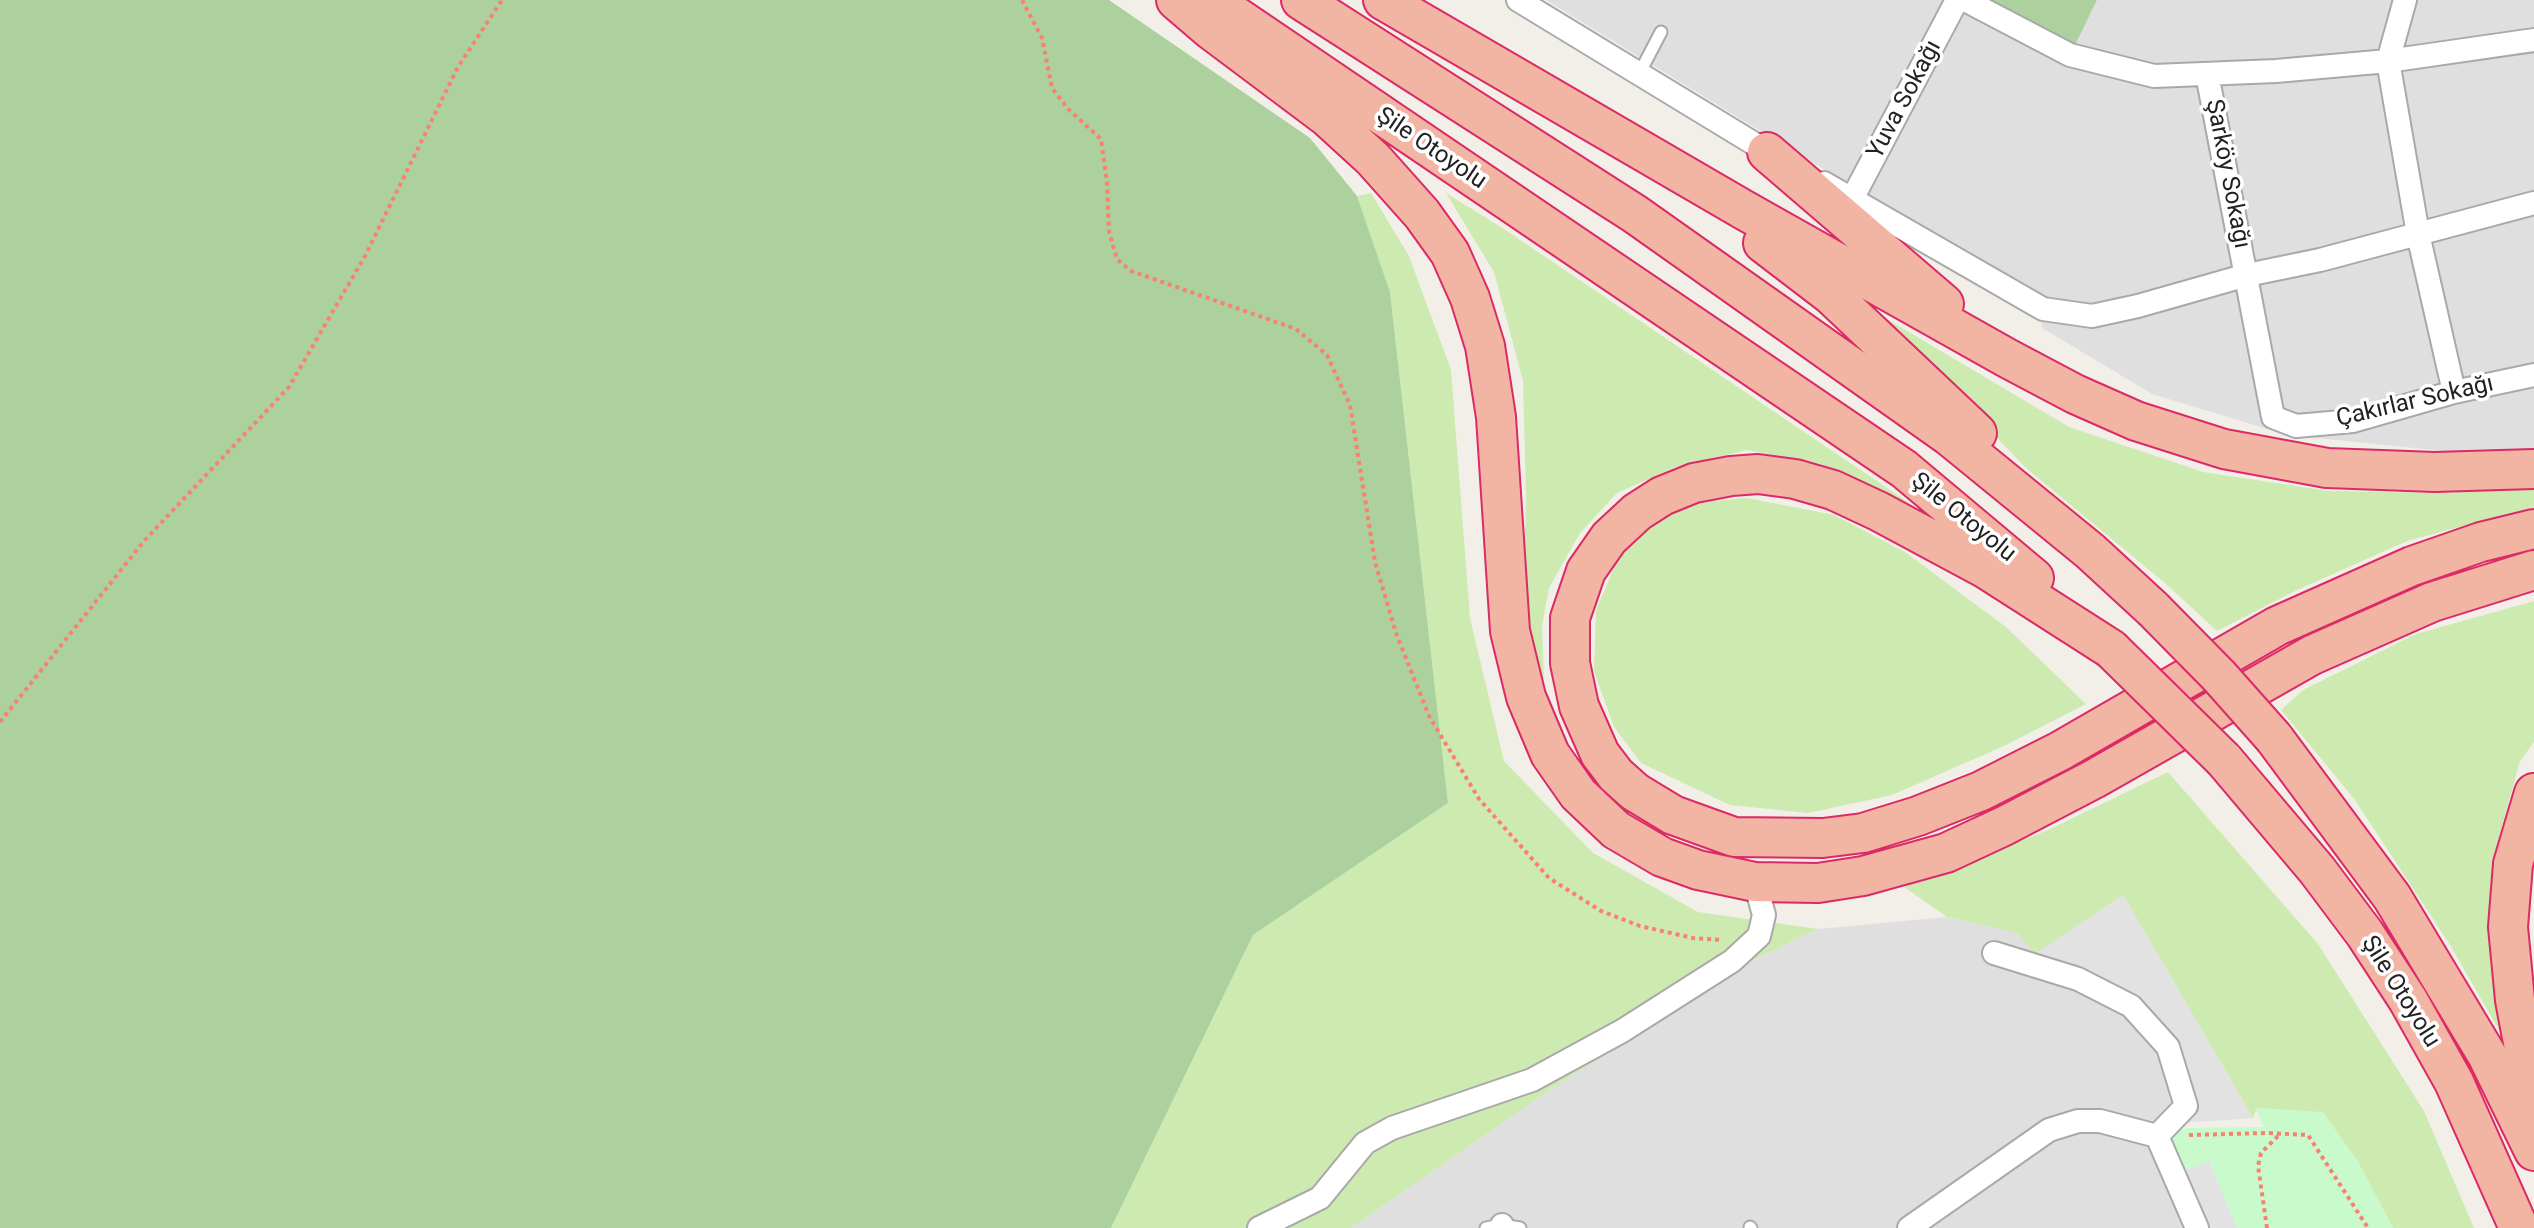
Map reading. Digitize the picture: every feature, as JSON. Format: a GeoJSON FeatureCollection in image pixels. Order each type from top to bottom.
{"type":"FeatureCollection","features":[{"type":"Feature","properties":{"kind":"highway"},"geometry":{"type":"LineString","coordinates":[[1176,0],[1327,117],[1373,159],[1422,214],[1450,253],[1470,298],[1485,346],[1496,417],[1510,631],[1526,697],[1550,754],[1578,794],[1616,830],[1662,857],[1698,870],[1755,882],[1818,883],[1863,876],[1946,853],[2094,779],[2312,655],[2432,602],[2534,570]]}},
{"type":"Feature","properties":{"kind":"highway","name":"Şile Otoyolu"},"geometry":{"type":"LineString","coordinates":[[1212,0],[1904,469],[2014,559],[2111,649],[2224,760],[2317,870],[2365,934],[2408,1000],[2454,1082],[2519,1228]]}},
{"type":"Feature","properties":{"kind":"highway","name":"Şile Otoyolu"},"geometry":{"type":"LineString","coordinates":[[1301,0],[1635,214],[1949,436],[2090,551],[2153,609],[2274,738],[2392,897],[2487,1055],[2534,1151]]}},
{"type":"Feature","properties":{"kind":"highway"},"geometry":{"type":"LineString","coordinates":[[1383,0],[1744,210],[2007,358],[2075,394],[2136,421],[2189,440],[2252,456],[2327,468],[2376,471],[2534,469]]}},
{"type":"Feature","properties":{"kind":"highway"},"geometry":{"type":"LineString","coordinates":[[1640,148],[1831,295],[1976,431],[2090,551]]}},
{"type":"Feature","properties":{"kind":"highway"},"geometry":{"type":"LineString","coordinates":[[1767,152],[2007,358]]}},
{"type":"Feature","properties":{"kind":"highway"},"geometry":{"type":"LineString","coordinates":[[2111,649],[1986,569],[1878,511],[1833,490],[1795,479],[1758,474],[1694,483],[1662,496],[1637,512],[1609,538],[1586,571],[1570,618],[1570,663],[1579,706],[1600,754],[1616,775],[1635,792],[1673,815],[1734,837],[1823,838],[1863,833],[1918,816],[1981,791],[2060,751],[2290,620],[2412,566],[2481,542],[2534,529]]}},
{"type":"Feature","properties":{"kind":"highway"},"geometry":{"type":"LineString","coordinates":[[2534,793],[2513,864],[2508,927],[2515,1000],[2534,1101]]}},
{"type":"Feature","properties":{"kind":"street"},"geometry":{"type":"LineString","coordinates":[[1518,0],[1767,152],[2043,309],[2092,316],[2534,203]]}},
{"type":"Feature","properties":{"kind":"street","name":"Yuva Sokağı"},"geometry":{"type":"LineString","coordinates":[[1852,199],[1957,0]]}},
{"type":"Feature","properties":{"kind":"street"},"geometry":{"type":"LineString","coordinates":[[1965,0],[2070,55],[2154,76],[2276,71],[2388,61],[2534,40]]}},
{"type":"Feature","properties":{"kind":"street"},"geometry":{"type":"LineString","coordinates":[[2405,0],[2388,61],[2418,234],[2454,392]]}},
{"type":"Feature","properties":{"kind":"street","name":"Şarköy Sokağı"},"geometry":{"type":"LineString","coordinates":[[2207,74],[2273,417],[2296,426]]}},
{"type":"Feature","properties":{"kind":"street","name":"Çakırlar Sokağı"},"geometry":{"type":"LineString","coordinates":[[2296,426],[2353,421],[2454,392],[2534,375]]}},
{"type":"Feature","properties":{"kind":"street"},"geometry":{"type":"LineString","coordinates":[[1259,1228],[1320,1198],[1365,1143],[1392,1128],[1532,1080],[1622,1031],[1732,961],[1759,936],[1764,915],[1755,882]]}},
{"type":"Feature","properties":{"kind":"street"},"geometry":{"type":"LineString","coordinates":[[1994,953],[2078,979],[2131,1006],[2168,1047],[2186,1106],[2157,1136]]}},
{"type":"Feature","properties":{"kind":"street"},"geometry":{"type":"LineString","coordinates":[[1909,1228],[2049,1130],[2078,1121],[2100,1121],[2157,1136]]}},
{"type":"Feature","properties":{"kind":"street"},"geometry":{"type":"LineString","coordinates":[[2157,1136],[2197,1228]]}},
{"type":"Feature","properties":{"kind":"lane"},"geometry":{"type":"LineString","coordinates":[[1639,74],[1661,32]]}},
{"type":"Feature","properties":{"kind":"path"},"geometry":{"type":"LineString","coordinates":[[0,722],[144,541],[289,387],[365,256],[458,67],[502,0]]}},
{"type":"Feature","properties":{"kind":"path"},"geometry":{"type":"LineString","coordinates":[[1022,0],[1042,38],[1052,88],[1068,109],[1101,139],[1109,232],[1117,259],[1131,271],[1296,329],[1327,355],[1350,405],[1375,562],[1396,633],[1429,716],[1479,799],[1549,878],[1601,911],[1640,926],[1693,938],[1726,941],[1759,936]]}},
{"type":"Feature","properties":{"kind":"path"},"geometry":{"type":"LineString","coordinates":[[2267,1228],[2258,1166],[2261,1153],[2279,1134]]}},
{"type":"Feature","properties":{"kind":"path"},"geometry":{"type":"LineString","coordinates":[[2157,1136],[2308,1135],[2368,1228]]}},
{"type":"Feature","properties":{"kind":"shaded area"},"geometry":{"type":"Polygon","coordinates":[[[1546,0],[1989,0],[2075,44],[2097,0],[2534,0],[2534,449],[2463,453],[2287,435],[2152,394],[2042,328],[2036,293],[1813,163],[1546,0]]]}},
{"type":"Feature","properties":{"kind":"shaded area"},"geometry":{"type":"Polygon","coordinates":[[[2123,895],[2253,1118],[2183,1123],[2168,1047],[2130,998],[2035,954],[2123,895]]]}},
{"type":"Feature","properties":{"kind":"shaded area"},"geometry":{"type":"Polygon","coordinates":[[[1947,917],[2017,933],[2035,954],[2130,998],[2168,1047],[2186,1106],[2157,1136],[2196,1228],[1351,1228],[1547,1092],[1743,965],[1818,929],[1947,917]]]}},
{"type":"Feature","properties":{"kind":"shaded area"},"geometry":{"type":"Polygon","coordinates":[[[2209,1161],[2237,1228],[2197,1228],[2175,1175],[2209,1161]]]}},
{"type":"Feature","properties":{"kind":"green space"},"geometry":{"type":"Polygon","coordinates":[[[0,0],[1109,0],[1310,138],[1357,196],[1390,292],[1448,803],[1253,935],[1111,1228],[0,1228],[0,0]]]}},
{"type":"Feature","properties":{"kind":"green space"},"geometry":{"type":"Polygon","coordinates":[[[1989,0],[2097,0],[2075,45],[1989,0]]]}},
{"type":"Feature","properties":{"kind":"green space"},"geometry":{"type":"Polygon","coordinates":[[[1371,193],[1409,256],[1451,370],[1470,618],[1504,761],[1593,853],[1698,912],[1818,929],[1743,965],[1547,1092],[1351,1228],[1111,1228],[1253,935],[1448,803],[1390,292],[1357,196],[1371,193]]]}},
{"type":"Feature","properties":{"kind":"green space"},"geometry":{"type":"Polygon","coordinates":[[[1446,193],[1927,515],[1818,463],[1747,450],[1675,467],[1617,493],[1580,533],[1549,588],[1542,626],[1544,683],[1523,607],[1526,496],[1523,381],[1494,272],[1446,193]]]}},
{"type":"Feature","properties":{"kind":"green space"},"geometry":{"type":"Polygon","coordinates":[[[1877,313],[2069,427],[2203,472],[2329,491],[2444,493],[2534,487],[2534,507],[2407,541],[2295,591],[2217,631],[2165,583],[2026,468],[1877,313]]]}},
{"type":"Feature","properties":{"kind":"green space"},"geometry":{"type":"Polygon","coordinates":[[[1747,498],[1834,515],[1905,552],[2006,627],[2086,704],[2004,746],[1892,795],[1808,813],[1730,805],[1641,763],[1614,727],[1594,671],[1596,610],[1619,556],[1655,521],[1700,502],[1747,498]]]}},
{"type":"Feature","properties":{"kind":"green space"},"geometry":{"type":"Polygon","coordinates":[[[2534,601],[2534,742],[2520,761],[2494,855],[2489,943],[2507,1044],[2450,945],[2355,800],[2281,710],[2303,690],[2416,634],[2534,601]]]}},
{"type":"Feature","properties":{"kind":"green space"},"geometry":{"type":"Polygon","coordinates":[[[2168,772],[2318,944],[2424,1111],[2474,1228],[2393,1228],[2358,1162],[2323,1113],[2257,1108],[2253,1118],[2123,895],[2035,954],[2017,933],[1947,917],[1904,887],[2048,830],[2168,772]]]}},
{"type":"Feature","properties":{"kind":"green space"},"geometry":{"type":"Polygon","coordinates":[[[2256,1108],[2323,1112],[2358,1162],[2393,1228],[2237,1228],[2209,1161],[2175,1175],[2157,1136],[2187,1128],[2263,1127],[2256,1108]]]}}]}
